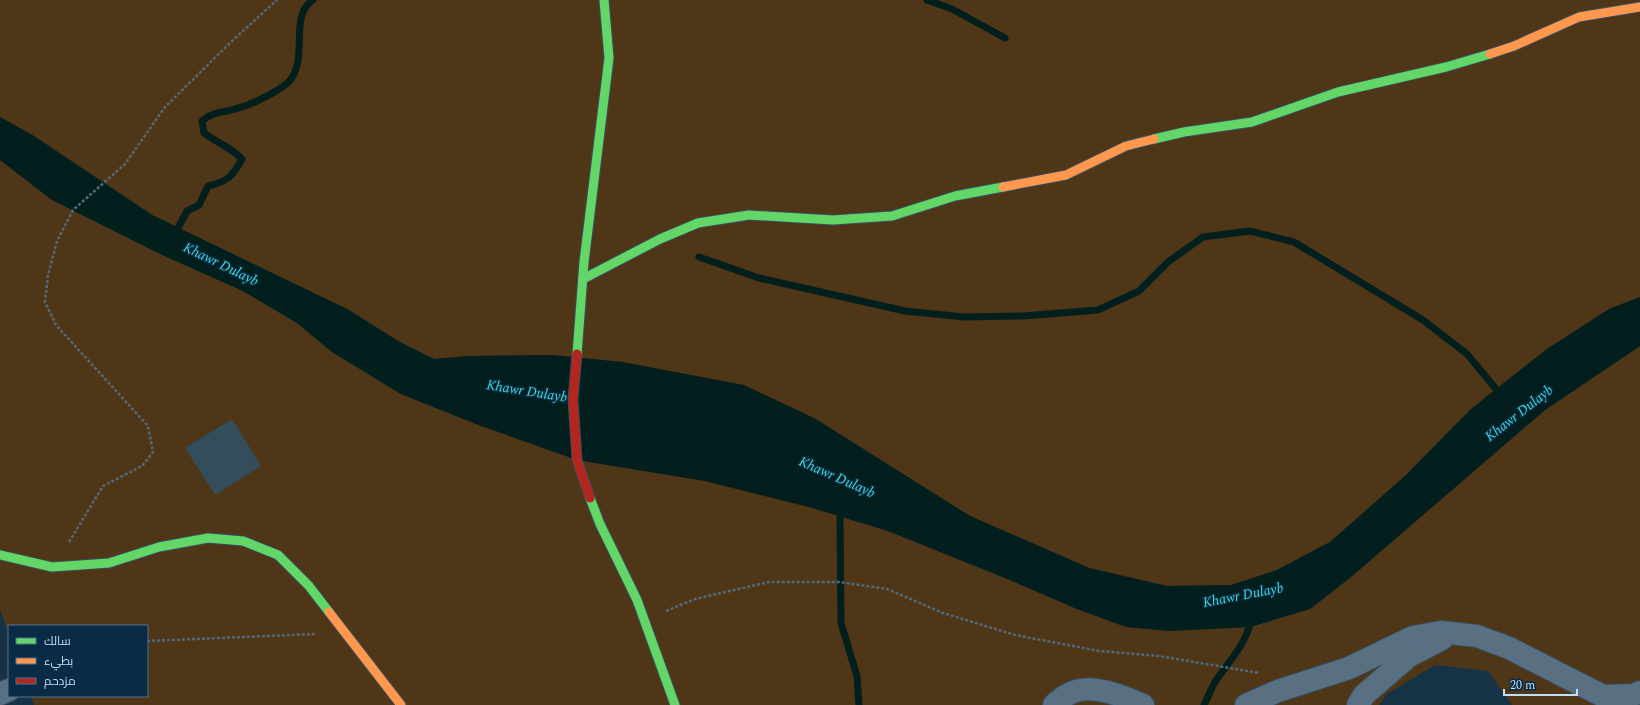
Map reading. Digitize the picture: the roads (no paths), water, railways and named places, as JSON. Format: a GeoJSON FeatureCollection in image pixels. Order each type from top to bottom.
{"type":"FeatureCollection","features":[{"type":"Feature","properties":{"kind":"street"},"geometry":{"type":"LineString","coordinates":[[604,0],[609,58],[583,278],[573,399],[576,460],[600,524],[637,600],[675,705]]}},
{"type":"Feature","properties":{"kind":"street"},"geometry":{"type":"LineString","coordinates":[[583,278],[698,223],[749,215],[833,220],[892,216],[955,196],[1066,175],[1126,146],[1184,132],[1252,122],[1338,92],[1446,67],[1514,46],[1579,17],[1640,7]]}},
{"type":"Feature","properties":{"kind":"street"},"geometry":{"type":"LineString","coordinates":[[0,555],[52,568],[109,563],[159,547],[208,538],[243,541],[278,555],[309,586],[401,705]]}},
{"type":"Feature","properties":{"kind":"street"},"geometry":{"type":"LineString","coordinates":[[1246,705],[1278,691],[1349,668],[1413,637],[1441,632],[1477,636],[1509,648],[1603,696],[1633,695],[1640,692]]}},
{"type":"Feature","properties":{"kind":"street"},"geometry":{"type":"LineString","coordinates":[[1358,705],[1364,695],[1409,656],[1454,634]]}},
{"type":"Feature","properties":{"kind":"street"},"geometry":{"type":"LineString","coordinates":[[1054,705],[1070,693],[1094,689],[1121,695],[1143,705]]}},
{"type":"Feature","properties":{"kind":"water","name":"Khawr Dulayb"},"geometry":{"type":"Polygon","coordinates":[[[0,117],[34,136],[152,215],[349,310],[398,341],[434,359],[470,356],[552,355],[623,362],[744,385],[814,418],[970,516],[1089,568],[1167,586],[1231,585],[1277,570],[1330,542],[1405,476],[1470,410],[1496,389],[1547,349],[1609,309],[1640,297],[1640,346],[1545,410],[1351,577],[1310,609],[1250,627],[1170,631],[1126,627],[1077,609],[888,531],[809,507],[705,481],[577,460],[476,424],[401,394],[332,352],[297,323],[243,291],[160,254],[52,200],[0,160],[0,117]]]}},
{"type":"Feature","properties":{"kind":"waterway"},"geometry":{"type":"LineString","coordinates":[[176,235],[187,211],[199,205],[208,186],[229,177],[236,170],[242,159],[233,151],[204,133],[202,121],[210,115],[233,110],[259,100],[275,92],[291,79],[296,70],[298,59],[302,15],[306,7],[313,0]]}},
{"type":"Feature","properties":{"kind":"waterway"},"geometry":{"type":"LineString","coordinates":[[927,0],[952,9],[1005,38]]}},
{"type":"Feature","properties":{"kind":"waterway"},"geometry":{"type":"LineString","coordinates":[[699,257],[759,278],[905,311],[964,317],[1023,316],[1098,310],[1139,291],[1168,262],[1203,237],[1250,231],[1294,242],[1423,320],[1467,354],[1496,389],[1500,398]]}},
{"type":"Feature","properties":{"kind":"waterway"},"geometry":{"type":"LineString","coordinates":[[841,508],[841,623],[857,676],[859,705]]}},
{"type":"Feature","properties":{"kind":"waterway"},"geometry":{"type":"LineString","coordinates":[[1204,705],[1215,682],[1246,637],[1251,619]]}}]}
